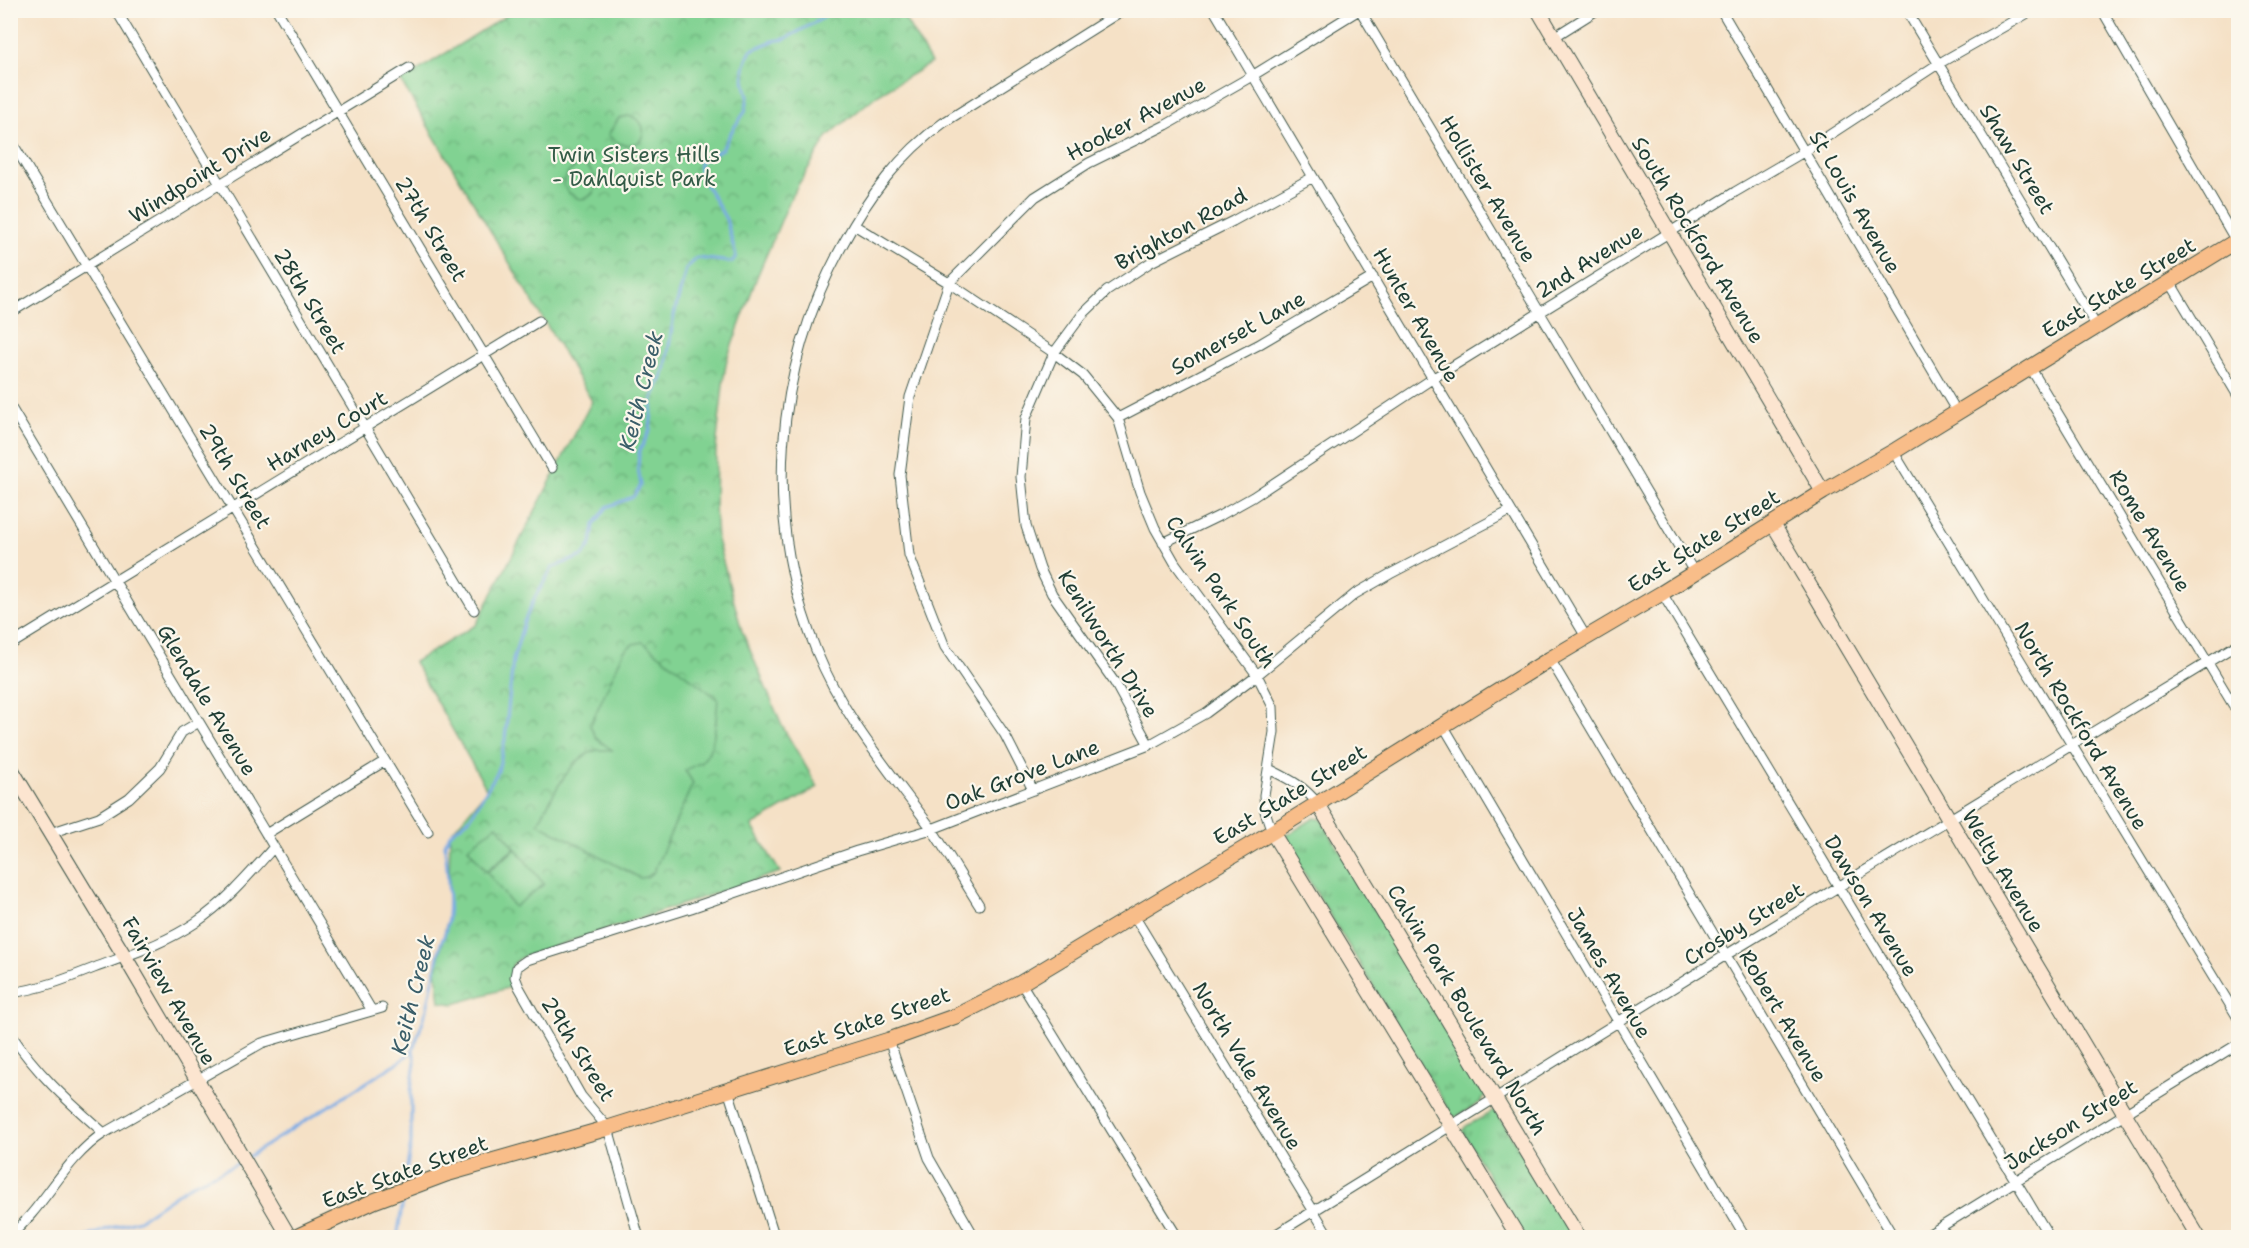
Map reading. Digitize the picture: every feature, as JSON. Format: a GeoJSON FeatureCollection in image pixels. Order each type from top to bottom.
{"type":"FeatureCollection","features":[{"type":"Feature","properties":{"kind":"main road","name":"East State Street"},"geometry":{"type":"LineString","coordinates":[[292,1238],[374,1201],[446,1174],[608,1128],[889,1040],[956,1016],[1021,983],[1318,804],[1550,659],[1662,593],[1823,492],[2237,241]]}},
{"type":"Feature","properties":{"kind":"street","name":"28th Street"},"geometry":{"type":"LineString","coordinates":[[116,10],[474,610]]}},
{"type":"Feature","properties":{"kind":"street","name":"27th Street"},"geometry":{"type":"LineString","coordinates":[[277,10],[552,468]]}},
{"type":"Feature","properties":{"kind":"street"},"geometry":{"type":"LineString","coordinates":[[979,905],[932,830],[883,766],[843,706],[816,651],[798,598],[781,484],[783,430],[792,373],[809,316],[829,270],[854,225],[892,169],[919,141],[943,123],[1123,10]]}},
{"type":"Feature","properties":{"kind":"street","name":"Hunter Avenue"},"geometry":{"type":"LineString","coordinates":[[1214,10],[1586,637]]}},
{"type":"Feature","properties":{"kind":"street","name":"Hooker Avenue"},"geometry":{"type":"LineString","coordinates":[[949,284],[1035,197],[1089,163],[1166,125],[1252,76],[1359,10]]}},
{"type":"Feature","properties":{"kind":"street","name":"Hollister Avenue"},"geometry":{"type":"LineString","coordinates":[[1359,10],[1694,572]]}},
{"type":"Feature","properties":{"kind":"street","name":"South Rockford Avenue"},"geometry":{"type":"LineString","coordinates":[[1538,10],[1823,492]]}},
{"type":"Feature","properties":{"kind":"street"},"geometry":{"type":"LineString","coordinates":[[1554,38],[1597,10]]}},
{"type":"Feature","properties":{"kind":"street","name":"St Louis Avenue"},"geometry":{"type":"LineString","coordinates":[[1721,10],[1957,412]]}},
{"type":"Feature","properties":{"kind":"street","name":"Shaw Street"},"geometry":{"type":"LineString","coordinates":[[1906,10],[2097,327]]}},
{"type":"Feature","properties":{"kind":"street","name":"2nd Avenue"},"geometry":{"type":"LineString","coordinates":[[1163,543],[1221,515],[1253,496],[1432,379],[1805,151],[1938,64],[2033,10]]}},
{"type":"Feature","properties":{"kind":"street"},"geometry":{"type":"LineString","coordinates":[[2102,10],[2237,241]]}},
{"type":"Feature","properties":{"kind":"street","name":"Windpoint Drive"},"geometry":{"type":"LineString","coordinates":[[10,313],[409,68]]}},
{"type":"Feature","properties":{"kind":"street","name":"29th Street"},"geometry":{"type":"LineString","coordinates":[[10,139],[428,832]]}},
{"type":"Feature","properties":{"kind":"street","name":"Brighton Road"},"geometry":{"type":"LineString","coordinates":[[1054,353],[1082,315],[1107,291],[1151,262],[1313,177]]}},
{"type":"Feature","properties":{"kind":"street","name":"Calvin Park South"},"geometry":{"type":"LineString","coordinates":[[854,225],[1054,353],[1083,375],[1118,418],[1140,492],[1163,543],[1257,675],[1273,707],[1274,732],[1264,795],[1265,811],[1272,832]]}},
{"type":"Feature","properties":{"kind":"street","name":"Somerset Lane"},"geometry":{"type":"LineString","coordinates":[[1118,418],[1258,345],[1373,277]]}},
{"type":"Feature","properties":{"kind":"street"},"geometry":{"type":"LineString","coordinates":[[2170,282],[2238,396]]}},
{"type":"Feature","properties":{"kind":"street"},"geometry":{"type":"LineString","coordinates":[[949,284],[909,397],[900,476],[909,555],[945,647],[1005,735],[1033,790]]}},
{"type":"Feature","properties":{"kind":"street","name":"Harney Court"},"geometry":{"type":"LineString","coordinates":[[10,645],[539,321]]}},
{"type":"Feature","properties":{"kind":"street","name":"Kenilworth Drive"},"geometry":{"type":"LineString","coordinates":[[1054,353],[1026,418],[1021,477],[1026,526],[1040,569],[1052,594],[1115,683],[1149,745]]}},
{"type":"Feature","properties":{"kind":"street","name":"Rome Avenue"},"geometry":{"type":"LineString","coordinates":[[2030,367],[2238,713]]}},
{"type":"Feature","properties":{"kind":"street","name":"Glendale Avenue"},"geometry":{"type":"LineString","coordinates":[[10,406],[372,1011]]}},
{"type":"Feature","properties":{"kind":"street","name":"North Rockford Avenue"},"geometry":{"type":"LineString","coordinates":[[1893,451],[2238,1018]]}},
{"type":"Feature","properties":{"kind":"street","name":"Oak Grove Lane"},"geometry":{"type":"LineString","coordinates":[[519,987],[515,977],[517,967],[527,960],[686,910],[857,851],[932,830],[1149,745],[1206,713],[1257,675],[1355,594],[1510,511]]}},
{"type":"Feature","properties":{"kind":"street","name":"Welty Avenue"},"geometry":{"type":"LineString","coordinates":[[1773,524],[2199,1238]]}},
{"type":"Feature","properties":{"kind":"street","name":"Dawson Avenue"},"geometry":{"type":"LineString","coordinates":[[1662,593],[2050,1238]]}},
{"type":"Feature","properties":{"kind":"street","name":"Crosby Street"},"geometry":{"type":"LineString","coordinates":[[1270,1238],[1726,956],[2238,644]]}},
{"type":"Feature","properties":{"kind":"street","name":"Robert Avenue"},"geometry":{"type":"LineString","coordinates":[[1550,659],[1894,1238]]}},
{"type":"Feature","properties":{"kind":"street"},"geometry":{"type":"LineString","coordinates":[[50,833],[99,817],[129,798],[160,768],[182,732],[199,722]]}},
{"type":"Feature","properties":{"kind":"street","name":"James Avenue"},"geometry":{"type":"LineString","coordinates":[[1443,725],[1746,1238]]}},
{"type":"Feature","properties":{"kind":"street"},"geometry":{"type":"LineString","coordinates":[[266,834],[385,761]]}},
{"type":"Feature","properties":{"kind":"street","name":"Fairview Avenue"},"geometry":{"type":"LineString","coordinates":[[10,767],[292,1238]]}},
{"type":"Feature","properties":{"kind":"street"},"geometry":{"type":"LineString","coordinates":[[1269,769],[1308,790],[1318,804]]}},
{"type":"Feature","properties":{"kind":"street","name":"Calvin Park Boulevard North"},"geometry":{"type":"LineString","coordinates":[[1318,804],[1579,1238]]}},
{"type":"Feature","properties":{"kind":"street"},"geometry":{"type":"LineString","coordinates":[[1272,832],[1519,1238]]}},
{"type":"Feature","properties":{"kind":"street"},"geometry":{"type":"LineString","coordinates":[[10,993],[42,987],[125,957],[172,936],[205,915],[240,885],[274,847]]}},
{"type":"Feature","properties":{"kind":"street","name":"North Vale Avenue"},"geometry":{"type":"LineString","coordinates":[[1133,914],[1330,1238]]}},
{"type":"Feature","properties":{"kind":"street"},"geometry":{"type":"LineString","coordinates":[[1021,983],[1178,1238]]}},
{"type":"Feature","properties":{"kind":"street","name":"29th Street"},"geometry":{"type":"LineString","coordinates":[[519,987],[581,1096],[608,1128]]}},
{"type":"Feature","properties":{"kind":"street"},"geometry":{"type":"LineString","coordinates":[[10,1236],[22,1226],[74,1160],[89,1144],[104,1133],[263,1042],[382,1008]]}},
{"type":"Feature","properties":{"kind":"street"},"geometry":{"type":"LineString","coordinates":[[10,1033],[41,1075],[104,1133]]}},
{"type":"Feature","properties":{"kind":"street"},"geometry":{"type":"LineString","coordinates":[[889,1040],[929,1158],[975,1238]]}},
{"type":"Feature","properties":{"kind":"street","name":"Jackson Street"},"geometry":{"type":"LineString","coordinates":[[1923,1238],[2238,1044]]}},
{"type":"Feature","properties":{"kind":"street"},"geometry":{"type":"LineString","coordinates":[[728,1090],[776,1238]]}},
{"type":"Feature","properties":{"kind":"street"},"geometry":{"type":"LineString","coordinates":[[608,1128],[639,1238]]}},
{"type":"Feature","properties":{"kind":"green space","name":"Twin Sisters Hills - Dahlquist Park"},"geometry":{"type":"Polygon","coordinates":[[[515,10],[900,11],[931,63],[877,95],[828,136],[792,195],[757,277],[727,359],[716,449],[717,540],[742,631],[782,726],[818,787],[752,826],[780,872],[522,957],[512,965],[514,986],[454,1004],[440,1002],[436,969],[448,917],[450,834],[487,790],[414,662],[476,625],[592,401],[401,81],[515,10]]]}},
{"type":"Feature","properties":{"kind":"green space"},"geometry":{"type":"Polygon","coordinates":[[[628,116],[640,122],[643,133],[639,142],[627,145],[615,141],[608,135],[619,118],[628,116]]]}},
{"type":"Feature","properties":{"kind":"green space"},"geometry":{"type":"Polygon","coordinates":[[[583,160],[598,181],[592,194],[587,198],[579,199],[569,193],[563,184],[568,173],[583,160]]]}},
{"type":"Feature","properties":{"kind":"green space"},"geometry":{"type":"Polygon","coordinates":[[[643,642],[718,699],[714,732],[707,756],[698,764],[685,770],[693,783],[653,873],[640,878],[538,823],[562,780],[578,761],[598,750],[612,750],[597,739],[590,726],[624,651],[633,644],[643,642]]]}},
{"type":"Feature","properties":{"kind":"green space"},"geometry":{"type":"Polygon","coordinates":[[[1314,818],[1321,819],[1486,1095],[1481,1102],[1456,1117],[1453,1117],[1286,843],[1286,836],[1314,818]]]}},
{"type":"Feature","properties":{"kind":"green space"},"geometry":{"type":"Polygon","coordinates":[[[497,825],[515,848],[486,871],[468,848],[497,825]]]}},
{"type":"Feature","properties":{"kind":"green space"},"geometry":{"type":"Polygon","coordinates":[[[516,849],[544,884],[514,907],[487,872],[516,849]]]}},
{"type":"Feature","properties":{"kind":"green space"},"geometry":{"type":"Polygon","coordinates":[[[1494,1111],[1574,1237],[1524,1237],[1462,1131],[1466,1126],[1494,1111]]]}},
{"type":"Feature","properties":{"kind":"waterway","name":"Keith Creek"},"geometry":{"type":"LineString","coordinates":[[404,1185],[411,1143],[411,1090],[415,1062],[413,1050],[427,1009],[449,909],[445,844],[450,834],[470,818],[498,771],[505,739],[513,660],[524,622],[535,597],[553,567],[583,556],[591,544],[594,525],[607,507],[633,497],[641,485],[638,469],[639,452],[650,430],[653,398],[665,371],[674,315],[686,269],[697,258],[732,262],[736,256],[726,219],[699,173],[700,162],[722,149],[745,112],[748,97],[744,67],[751,50],[785,39],[821,19],[832,10]]}},
{"type":"Feature","properties":{"kind":"waterway"},"geometry":{"type":"LineString","coordinates":[[246,1158],[402,1060],[413,1050]]}},
{"type":"Feature","properties":{"kind":"waterway"},"geometry":{"type":"LineString","coordinates":[[85,1238],[139,1220],[190,1185],[241,1162]]}},
{"type":"Feature","properties":{"kind":"waterway","name":"Keith Creek"},"geometry":{"type":"LineString","coordinates":[[397,1238],[404,1195]]}}]}
